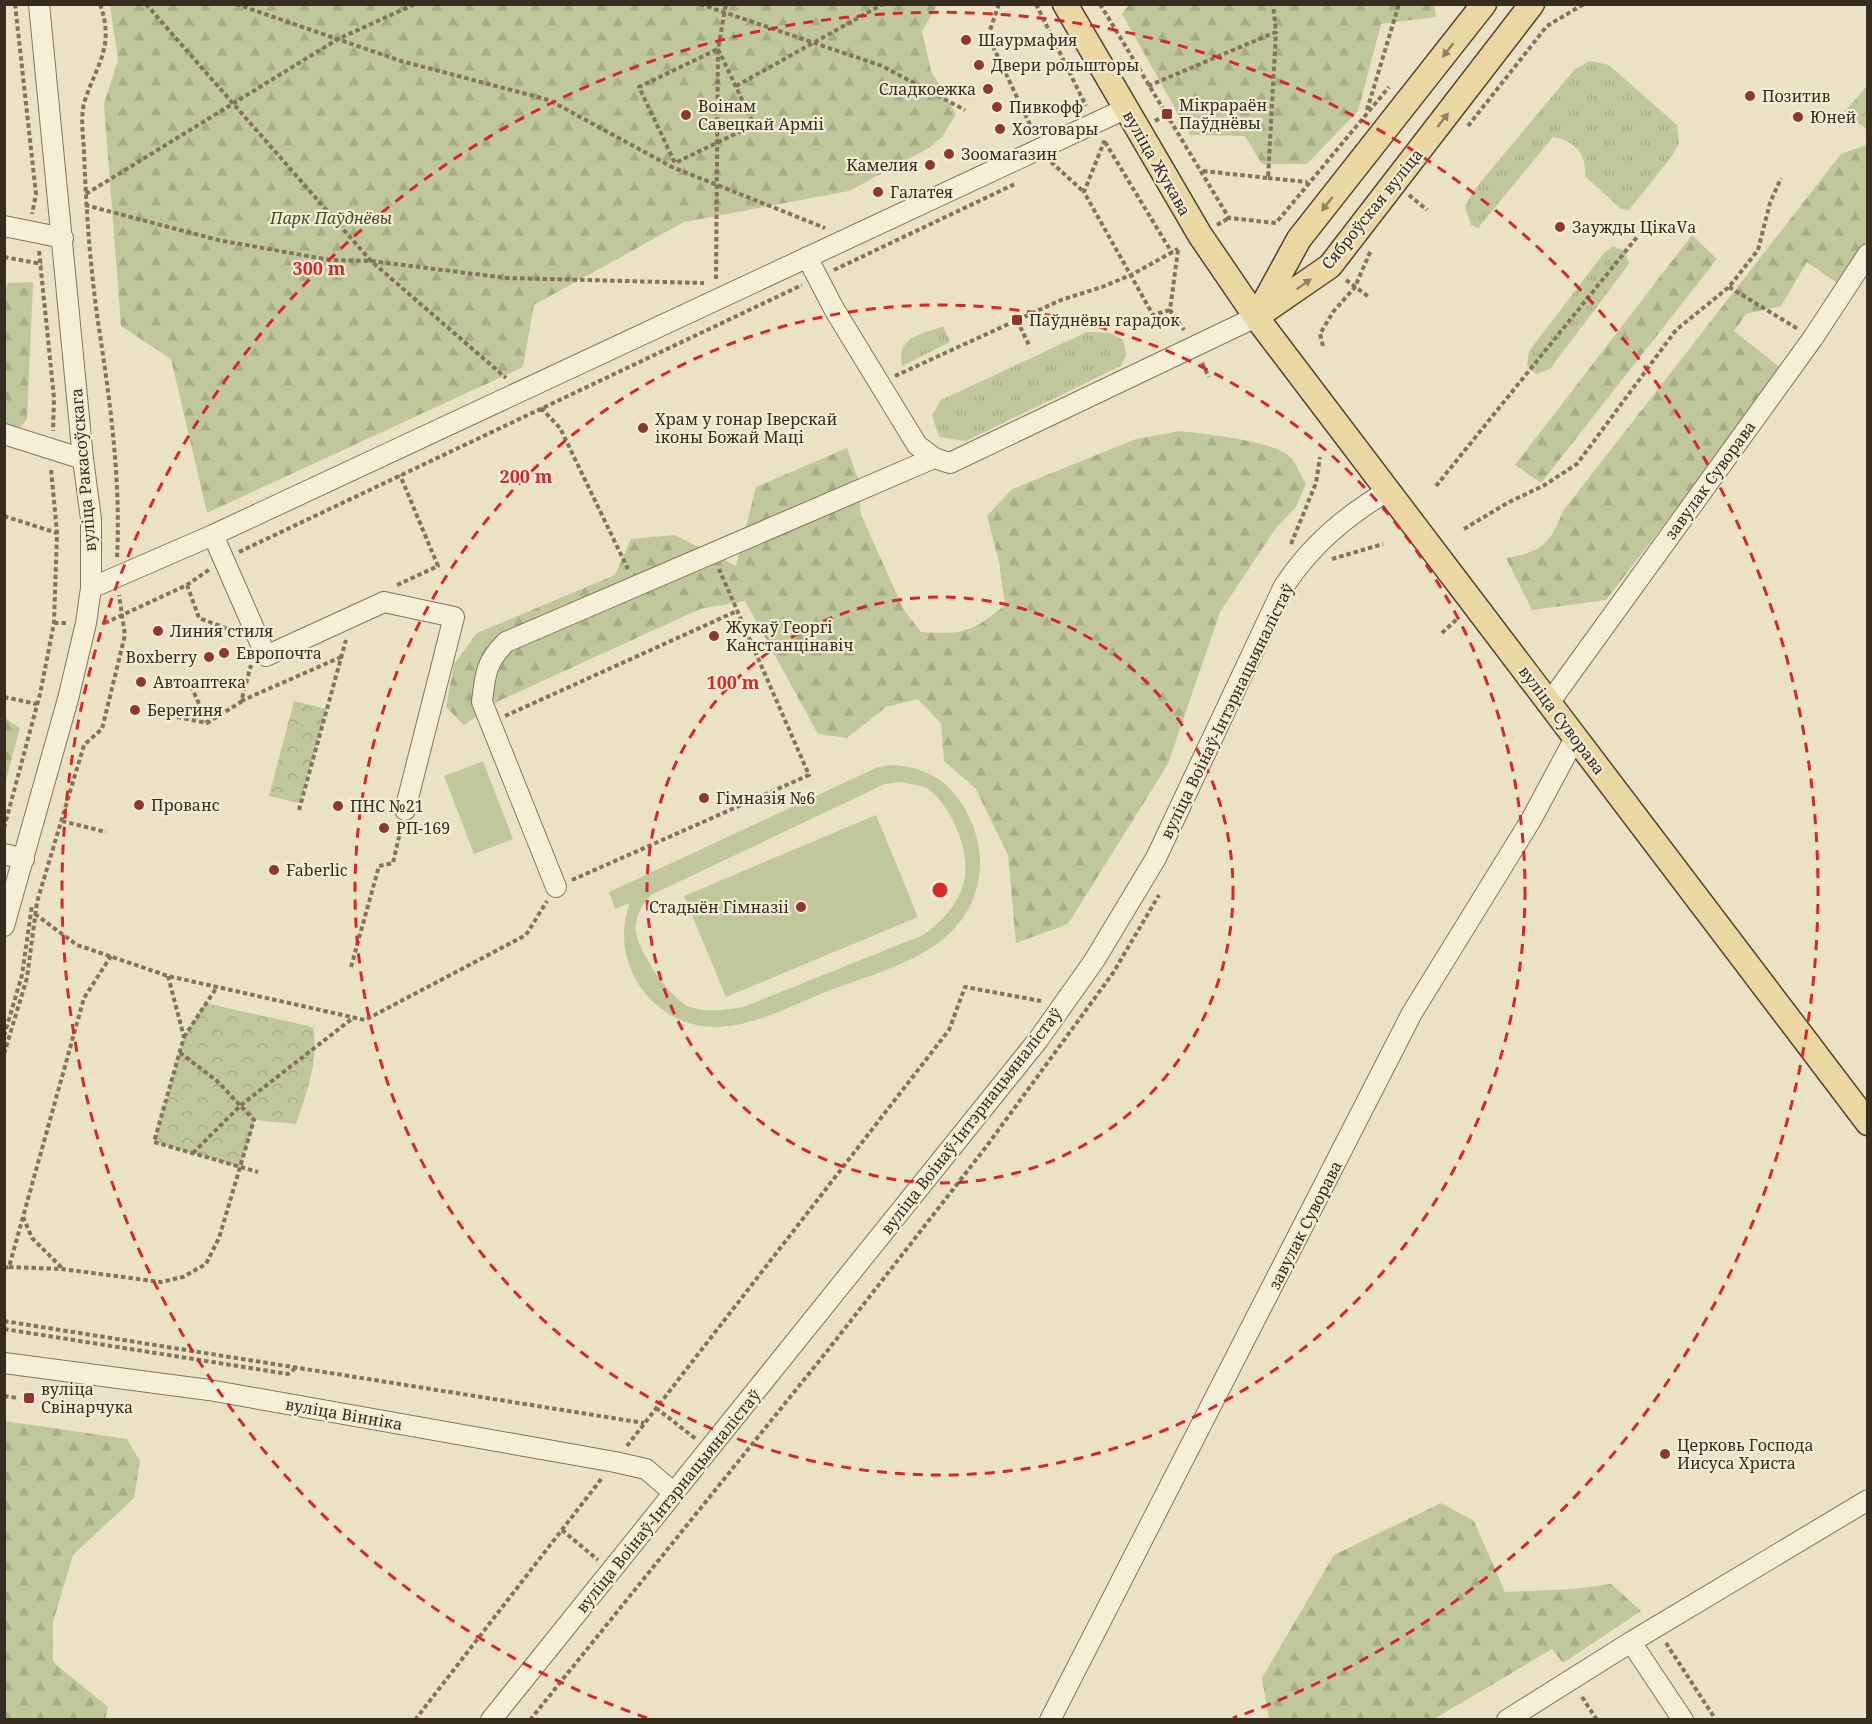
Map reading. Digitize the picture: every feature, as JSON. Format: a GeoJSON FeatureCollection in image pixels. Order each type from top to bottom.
{"type":"FeatureCollection","features":[{"type":"Feature","properties":{"kind":"main road","name":"вуліца Жукава"},"geometry":{"type":"LineString","coordinates":[[1065,4],[1200,236],[1256,317]]}},
{"type":"Feature","properties":{"kind":"main road"},"geometry":{"type":"LineString","coordinates":[[1256,317],[1299,239],[1484,4]]}},
{"type":"Feature","properties":{"kind":"main road","name":"Сяброўская вуліца"},"geometry":{"type":"LineString","coordinates":[[1256,317],[1330,266],[1532,4]]}},
{"type":"Feature","properties":{"kind":"main road","name":"вуліца Суворава"},"geometry":{"type":"LineString","coordinates":[[1256,317],[1868,1123]]}},
{"type":"Feature","properties":{"kind":"street","name":"вуліца Ракасоўскага"},"geometry":{"type":"LineString","coordinates":[[4,926],[14,856],[68,699],[86,623],[91,588],[91,519],[83,459],[39,4]]}},
{"type":"Feature","properties":{"kind":"street"},"geometry":{"type":"LineString","coordinates":[[91,588],[213,535],[807,257],[1034,141],[1125,109]]}},
{"type":"Feature","properties":{"kind":"street"},"geometry":{"type":"LineString","coordinates":[[4,226],[63,238]]}},
{"type":"Feature","properties":{"kind":"street","name":"завулак Суворава"},"geometry":{"type":"LineString","coordinates":[[1549,703],[1813,338],[1868,254]]}},
{"type":"Feature","properties":{"kind":"street"},"geometry":{"type":"LineString","coordinates":[[807,257],[817,278],[917,445],[934,458],[950,463],[1256,317]]}},
{"type":"Feature","properties":{"kind":"street"},"geometry":{"type":"LineString","coordinates":[[4,434],[83,459]]}},
{"type":"Feature","properties":{"kind":"street"},"geometry":{"type":"LineString","coordinates":[[556,887],[488,724],[482,702],[486,670],[493,655],[506,642],[934,458]]}},
{"type":"Feature","properties":{"kind":"street","name":"вуліца Воінаў-Інтэрнацыяналістаў"},"geometry":{"type":"LineString","coordinates":[[491,1719],[1038,1040],[1094,961],[1156,858],[1284,586],[1302,559],[1325,535],[1359,508],[1389,490]]}},
{"type":"Feature","properties":{"kind":"street"},"geometry":{"type":"LineString","coordinates":[[213,535],[232,556],[266,656],[384,602],[454,617],[405,810]]}},
{"type":"Feature","properties":{"kind":"street","name":"завулак Суворава"},"geometry":{"type":"LineString","coordinates":[[1050,1719],[1412,1013],[1531,820],[1575,738]]}},
{"type":"Feature","properties":{"kind":"street","name":"вуліца Вінніка"},"geometry":{"type":"LineString","coordinates":[[4,1363],[209,1390],[615,1462],[646,1469],[674,1493]]}},
{"type":"Feature","properties":{"kind":"street"},"geometry":{"type":"LineString","coordinates":[[1507,1719],[1868,1500]]}},
{"type":"Feature","properties":{"kind":"street"},"geometry":{"type":"LineString","coordinates":[[1631,1642],[1683,1719]]}},
{"type":"Feature","properties":{"kind":"path"},"geometry":{"type":"LineString","coordinates":[[4,828],[37,704],[54,623],[57,533],[50,479],[54,398],[42,264],[32,212],[36,194],[15,4]]}},
{"type":"Feature","properties":{"kind":"path"},"geometry":{"type":"LineString","coordinates":[[100,4],[106,22],[105,42],[99,70],[85,100],[83,118],[85,205],[98,322],[108,374],[119,517]]}},
{"type":"Feature","properties":{"kind":"path"},"geometry":{"type":"LineString","coordinates":[[146,4],[371,261],[521,390]]}},
{"type":"Feature","properties":{"kind":"path"},"geometry":{"type":"LineString","coordinates":[[236,4],[401,61],[549,100],[672,167],[715,186],[836,231]]}},
{"type":"Feature","properties":{"kind":"path"},"geometry":{"type":"LineString","coordinates":[[85,195],[338,39],[416,4]]}},
{"type":"Feature","properties":{"kind":"path"},"geometry":{"type":"LineString","coordinates":[[700,4],[882,66],[965,110]]}},
{"type":"Feature","properties":{"kind":"path"},"geometry":{"type":"LineString","coordinates":[[85,205],[268,250],[330,260],[371,261],[507,278],[716,284],[715,144],[718,49],[726,4]]}},
{"type":"Feature","properties":{"kind":"path"},"geometry":{"type":"LineString","coordinates":[[736,86],[883,4]]}},
{"type":"Feature","properties":{"kind":"path"},"geometry":{"type":"LineString","coordinates":[[999,4],[988,36],[1034,141],[1054,166],[1084,192],[1153,315],[1170,310]]}},
{"type":"Feature","properties":{"kind":"path"},"geometry":{"type":"LineString","coordinates":[[1100,4],[1229,218],[1276,223],[1397,77]]}},
{"type":"Feature","properties":{"kind":"path"},"geometry":{"type":"LineString","coordinates":[[1268,178],[1276,32],[1273,4]]}},
{"type":"Feature","properties":{"kind":"path"},"geometry":{"type":"LineString","coordinates":[[1366,114],[1399,4]]}},
{"type":"Feature","properties":{"kind":"path"},"geometry":{"type":"LineString","coordinates":[[1462,134],[1547,26],[1584,4]]}},
{"type":"Feature","properties":{"kind":"path"},"geometry":{"type":"LineString","coordinates":[[1148,86],[1276,32]]}},
{"type":"Feature","properties":{"kind":"path"},"geometry":{"type":"LineString","coordinates":[[718,49],[754,125],[675,163],[639,87],[718,49]]}},
{"type":"Feature","properties":{"kind":"path"},"geometry":{"type":"LineString","coordinates":[[1084,192],[1104,142],[1094,147]]}},
{"type":"Feature","properties":{"kind":"path"},"geometry":{"type":"LineString","coordinates":[[1043,171],[1064,161]]}},
{"type":"Feature","properties":{"kind":"path"},"geometry":{"type":"LineString","coordinates":[[1202,171],[1308,182]]}},
{"type":"Feature","properties":{"kind":"path"},"geometry":{"type":"LineString","coordinates":[[1464,529],[1509,502],[1543,486],[1577,464],[1676,330],[1729,287],[1758,250],[1770,203],[1781,178]]}},
{"type":"Feature","properties":{"kind":"path"},"geometry":{"type":"LineString","coordinates":[[4,1054],[27,978],[35,914],[84,745],[102,729],[125,635],[123,615],[187,585],[232,556],[1022,181]]}},
{"type":"Feature","properties":{"kind":"path"},"geometry":{"type":"LineString","coordinates":[[1405,205],[1419,188]]}},
{"type":"Feature","properties":{"kind":"path"},"geometry":{"type":"LineString","coordinates":[[1436,486],[1637,237]]}},
{"type":"Feature","properties":{"kind":"path"},"geometry":{"type":"LineString","coordinates":[[1323,346],[1320,334],[1333,312],[1354,287],[1372,246]]}},
{"type":"Feature","properties":{"kind":"path"},"geometry":{"type":"LineString","coordinates":[[880,383],[1061,300],[1131,275],[1178,249],[1170,310],[1195,347]]}},
{"type":"Feature","properties":{"kind":"path"},"geometry":{"type":"LineString","coordinates":[[4,256],[42,264]]}},
{"type":"Feature","properties":{"kind":"path"},"geometry":{"type":"LineString","coordinates":[[1340,274],[1369,297]]}},
{"type":"Feature","properties":{"kind":"path"},"geometry":{"type":"LineString","coordinates":[[1729,287],[1813,338]]}},
{"type":"Feature","properties":{"kind":"path"},"geometry":{"type":"LineString","coordinates":[[1017,320],[1029,345]]}},
{"type":"Feature","properties":{"kind":"path"},"geometry":{"type":"LineString","coordinates":[[541,409],[561,428],[637,586]]}},
{"type":"Feature","properties":{"kind":"path"},"geometry":{"type":"LineString","coordinates":[[1288,551],[1316,483],[1320,457]]}},
{"type":"Feature","properties":{"kind":"path"},"geometry":{"type":"LineString","coordinates":[[395,585],[438,566],[400,476]]}},
{"type":"Feature","properties":{"kind":"path"},"geometry":{"type":"LineString","coordinates":[[4,516],[57,533]]}},
{"type":"Feature","properties":{"kind":"path"},"geometry":{"type":"LineString","coordinates":[[232,556],[244,563]]}},
{"type":"Feature","properties":{"kind":"path"},"geometry":{"type":"LineString","coordinates":[[35,914],[77,945],[168,976],[365,1020],[526,935],[556,887],[809,775],[715,560]]}},
{"type":"Feature","properties":{"kind":"path"},"geometry":{"type":"LineString","coordinates":[[187,585],[199,618],[241,634]]}},
{"type":"Feature","properties":{"kind":"path"},"geometry":{"type":"LineString","coordinates":[[488,724],[737,611]]}},
{"type":"Feature","properties":{"kind":"path"},"geometry":{"type":"LineString","coordinates":[[299,810],[352,616]]}},
{"type":"Feature","properties":{"kind":"path"},"geometry":{"type":"LineString","coordinates":[[177,717],[207,723],[241,702],[342,656]]}},
{"type":"Feature","properties":{"kind":"path"},"geometry":{"type":"LineString","coordinates":[[241,702],[252,658]]}},
{"type":"Feature","properties":{"kind":"path"},"geometry":{"type":"LineString","coordinates":[[188,679],[207,723]]}},
{"type":"Feature","properties":{"kind":"path"},"geometry":{"type":"LineString","coordinates":[[4,697],[37,704]]}},
{"type":"Feature","properties":{"kind":"path"},"geometry":{"type":"LineString","coordinates":[[351,967],[379,866],[393,863],[405,810]]}},
{"type":"Feature","properties":{"kind":"path"},"geometry":{"type":"LineString","coordinates":[[62,821],[106,832]]}},
{"type":"Feature","properties":{"kind":"path"},"geometry":{"type":"LineString","coordinates":[[4,1036],[22,975],[33,900],[44,865],[52,852]]}},
{"type":"Feature","properties":{"kind":"path"},"geometry":{"type":"LineString","coordinates":[[111,956],[84,998],[7,1268],[62,1269],[160,1282],[183,1277],[206,1263],[219,1238],[254,1120],[217,1081],[179,1052]]}},
{"type":"Feature","properties":{"kind":"path"},"geometry":{"type":"LineString","coordinates":[[168,976],[184,1037]]}},
{"type":"Feature","properties":{"kind":"path"},"geometry":{"type":"LineString","coordinates":[[217,987],[184,1037],[154,1143],[258,1172]]}},
{"type":"Feature","properties":{"kind":"path"},"geometry":{"type":"LineString","coordinates":[[415,1719],[949,1030],[965,987],[1039,1002],[1046,997]]}},
{"type":"Feature","properties":{"kind":"path"},"geometry":{"type":"LineString","coordinates":[[193,1153],[241,1105],[354,1017]]}},
{"type":"Feature","properties":{"kind":"path"},"geometry":{"type":"LineString","coordinates":[[23,1217],[32,1238],[62,1269]]}},
{"type":"Feature","properties":{"kind":"path"},"geometry":{"type":"LineString","coordinates":[[4,1321],[644,1423]]}},
{"type":"Feature","properties":{"kind":"path"},"geometry":{"type":"LineString","coordinates":[[4,1329],[288,1374],[297,1367]]}},
{"type":"Feature","properties":{"kind":"path"},"geometry":{"type":"LineString","coordinates":[[4,1396],[17,1398]]}},
{"type":"Feature","properties":{"kind":"path"},"geometry":{"type":"LineString","coordinates":[[1666,1643],[1716,1719]]}},
{"type":"Feature","properties":{"kind":"path"},"geometry":{"type":"LineString","coordinates":[[1582,1697],[1598,1719]]}},
{"type":"Feature","properties":{"kind":"green space","name":"Парк Паўднёвы"},"geometry":{"type":"Polygon","coordinates":[[[938,4],[922,31],[931,71],[956,114],[942,137],[929,148],[849,191],[684,222],[534,305],[523,367],[207,513],[171,359],[121,326],[104,104],[118,60],[110,5],[938,4]]]}},
{"type":"Feature","properties":{"kind":"green space"},"geometry":{"type":"Polygon","coordinates":[[[1434,4],[1436,17],[1381,24],[1358,111],[1307,164],[1262,164],[1245,136],[1190,135],[1122,14],[1129,5],[1434,4]]]}},
{"type":"Feature","properties":{"kind":"green space"},"geometry":{"type":"Polygon","coordinates":[[[1590,61],[1609,65],[1677,125],[1679,143],[1672,156],[1629,210],[1621,209],[1585,176],[1584,161],[1578,150],[1567,141],[1553,137],[1478,228],[1471,225],[1465,206],[1474,190],[1575,69],[1590,61]]]}},
{"type":"Feature","properties":{"kind":"green space"},"geometry":{"type":"Polygon","coordinates":[[[1868,86],[1867,130],[1844,112],[1868,86]]]}},
{"type":"Feature","properties":{"kind":"green space"},"geometry":{"type":"Polygon","coordinates":[[[1867,145],[1867,243],[1840,285],[1807,262],[1781,306],[1746,314],[1734,331],[1783,370],[1606,600],[1532,610],[1506,558],[1528,553],[1549,539],[1563,511],[1841,154],[1867,145]]]}},
{"type":"Feature","properties":{"kind":"green space"},"geometry":{"type":"Polygon","coordinates":[[[1692,235],[1717,259],[1541,483],[1515,465],[1692,235]]]}},
{"type":"Feature","properties":{"kind":"green space"},"geometry":{"type":"Polygon","coordinates":[[[1613,246],[1625,251],[1629,264],[1550,369],[1536,374],[1527,365],[1529,351],[1604,253],[1613,246]]]}},
{"type":"Feature","properties":{"kind":"green space"},"geometry":{"type":"Polygon","coordinates":[[[33,282],[27,419],[5,447],[5,292],[8,283],[33,282]]]}},
{"type":"Feature","properties":{"kind":"green space"},"geometry":{"type":"Polygon","coordinates":[[[943,326],[950,342],[902,366],[901,356],[906,343],[918,335],[943,326]]]}},
{"type":"Feature","properties":{"kind":"green space"},"geometry":{"type":"Polygon","coordinates":[[[1087,332],[1110,333],[1123,340],[1126,355],[1121,366],[966,441],[939,437],[932,415],[941,400],[1087,332]]]}},
{"type":"Feature","properties":{"kind":"green space"},"geometry":{"type":"Polygon","coordinates":[[[1180,431],[1253,442],[1280,450],[1292,459],[1306,484],[1296,507],[1276,528],[1220,612],[1168,764],[1068,924],[1016,943],[1008,855],[976,789],[944,761],[941,724],[918,699],[886,707],[847,738],[818,734],[745,601],[700,609],[501,700],[464,725],[446,707],[454,664],[477,633],[615,575],[631,539],[675,535],[736,566],[756,487],[847,448],[858,479],[861,515],[904,610],[921,632],[948,633],[967,630],[984,621],[1005,605],[999,562],[987,516],[1012,489],[1136,439],[1180,431]]]}},
{"type":"Feature","properties":{"kind":"green space"},"geometry":{"type":"Polygon","coordinates":[[[294,701],[327,709],[300,803],[269,796],[294,701]]]}},
{"type":"Feature","properties":{"kind":"green space"},"geometry":{"type":"Polygon","coordinates":[[[5,718],[20,728],[5,784],[5,718]]]}},
{"type":"Feature","properties":{"kind":"green space"},"geometry":{"type":"Polygon","coordinates":[[[483,761],[513,839],[474,854],[444,776],[483,761]]]}},
{"type":"Feature","properties":{"kind":"green space"},"geometry":{"type":"Polygon","coordinates":[[[905,766],[918,769],[940,780],[958,798],[971,821],[980,854],[979,879],[968,910],[954,929],[936,945],[892,968],[749,1022],[718,1027],[702,1026],[682,1020],[664,1010],[649,997],[637,981],[624,943],[625,923],[630,903],[615,909],[609,892],[878,767],[905,766]],[[900,782],[885,784],[651,895],[639,912],[636,932],[649,962],[672,994],[688,1006],[701,1010],[743,1007],[923,935],[936,925],[948,913],[963,885],[965,861],[963,848],[954,822],[931,791],[921,786],[900,782]]]}},
{"type":"Feature","properties":{"kind":"green space","name":"Стадыён Гімназіі"},"geometry":{"type":"Polygon","coordinates":[[[876,815],[918,917],[726,997],[684,896],[876,815]]]}},
{"type":"Feature","properties":{"kind":"green space"},"geometry":{"type":"Polygon","coordinates":[[[205,1003],[313,1027],[313,1064],[296,1124],[255,1120],[240,1167],[154,1142],[184,1037],[205,1003]]]}},
{"type":"Feature","properties":{"kind":"green space"},"geometry":{"type":"Polygon","coordinates":[[[5,1421],[127,1439],[140,1461],[134,1498],[73,1555],[53,1622],[53,1662],[108,1707],[105,1719],[5,1719],[5,1421]]]}},
{"type":"Feature","properties":{"kind":"green space"},"geometry":{"type":"Polygon","coordinates":[[[1441,1503],[1474,1521],[1505,1592],[1574,1589],[1611,1584],[1641,1611],[1563,1663],[1552,1649],[1434,1719],[1269,1719],[1262,1678],[1334,1555],[1441,1503]]]}},
{"type":"Feature","properties":{"kind":"place","name":"Шаурмафия"},"geometry":{"type":"Point","coordinates":[966,40]}},
{"type":"Feature","properties":{"kind":"place","name":"Двери рольшторы"},"geometry":{"type":"Point","coordinates":[979,65]}},
{"type":"Feature","properties":{"kind":"place","name":"Сладкоежка"},"geometry":{"type":"Point","coordinates":[988,89]}},
{"type":"Feature","properties":{"kind":"place","name":"Позитив"},"geometry":{"type":"Point","coordinates":[1750,96]}},
{"type":"Feature","properties":{"kind":"place","name":"Пивкофф"},"geometry":{"type":"Point","coordinates":[997,107]}},
{"type":"Feature","properties":{"kind":"place","name":"Мікрараён Паўднёвы"},"geometry":{"type":"Point","coordinates":[1167,114]}},
{"type":"Feature","properties":{"kind":"place","name":"Воінам Савецкай Арміі"},"geometry":{"type":"Point","coordinates":[686,115]}},
{"type":"Feature","properties":{"kind":"place","name":"Юней"},"geometry":{"type":"Point","coordinates":[1798,117]}},
{"type":"Feature","properties":{"kind":"place","name":"Хозтовары"},"geometry":{"type":"Point","coordinates":[1000,129]}},
{"type":"Feature","properties":{"kind":"place","name":"Зоомагазин"},"geometry":{"type":"Point","coordinates":[949,154]}},
{"type":"Feature","properties":{"kind":"place","name":"Камелия"},"geometry":{"type":"Point","coordinates":[930,165]}},
{"type":"Feature","properties":{"kind":"place","name":"Галатея"},"geometry":{"type":"Point","coordinates":[878,192]}},
{"type":"Feature","properties":{"kind":"place","name":"Заужды ЦікаVа"},"geometry":{"type":"Point","coordinates":[1560,227]}},
{"type":"Feature","properties":{"kind":"place","name":"Паўднёвы гарадок"},"geometry":{"type":"Point","coordinates":[1017,320]}},
{"type":"Feature","properties":{"kind":"place","name":"Храм у гонар Іверскай іконы Божай Маці"},"geometry":{"type":"Point","coordinates":[643,428]}},
{"type":"Feature","properties":{"kind":"place","name":"Линия стиля"},"geometry":{"type":"Point","coordinates":[158,631]}},
{"type":"Feature","properties":{"kind":"place","name":"Жукаў Георгі Канстанцінавіч"},"geometry":{"type":"Point","coordinates":[714,636]}},
{"type":"Feature","properties":{"kind":"place","name":"Европочта"},"geometry":{"type":"Point","coordinates":[224,653]}},
{"type":"Feature","properties":{"kind":"place","name":"Boxberry"},"geometry":{"type":"Point","coordinates":[209,657]}},
{"type":"Feature","properties":{"kind":"place","name":"Автоаптека"},"geometry":{"type":"Point","coordinates":[141,682]}},
{"type":"Feature","properties":{"kind":"place","name":"Берегиня"},"geometry":{"type":"Point","coordinates":[135,710]}},
{"type":"Feature","properties":{"kind":"place","name":"Гімназія №6"},"geometry":{"type":"Point","coordinates":[704,798]}},
{"type":"Feature","properties":{"kind":"place","name":"Прованс"},"geometry":{"type":"Point","coordinates":[139,805]}},
{"type":"Feature","properties":{"kind":"place","name":"ПНС №21"},"geometry":{"type":"Point","coordinates":[338,806]}},
{"type":"Feature","properties":{"kind":"place","name":"РП-169"},"geometry":{"type":"Point","coordinates":[384,828]}},
{"type":"Feature","properties":{"kind":"place","name":"Faberlic"},"geometry":{"type":"Point","coordinates":[274,870]}},
{"type":"Feature","properties":{"kind":"place","name":"Стадыён Гімназіі"},"geometry":{"type":"Point","coordinates":[801,907]}},
{"type":"Feature","properties":{"kind":"place","name":"вуліца Свінарчука"},"geometry":{"type":"Point","coordinates":[29,1398]}},
{"type":"Feature","properties":{"kind":"place","name":"Церковь Господа Иисуса Христа"},"geometry":{"type":"Point","coordinates":[1665,1454]}}]}
